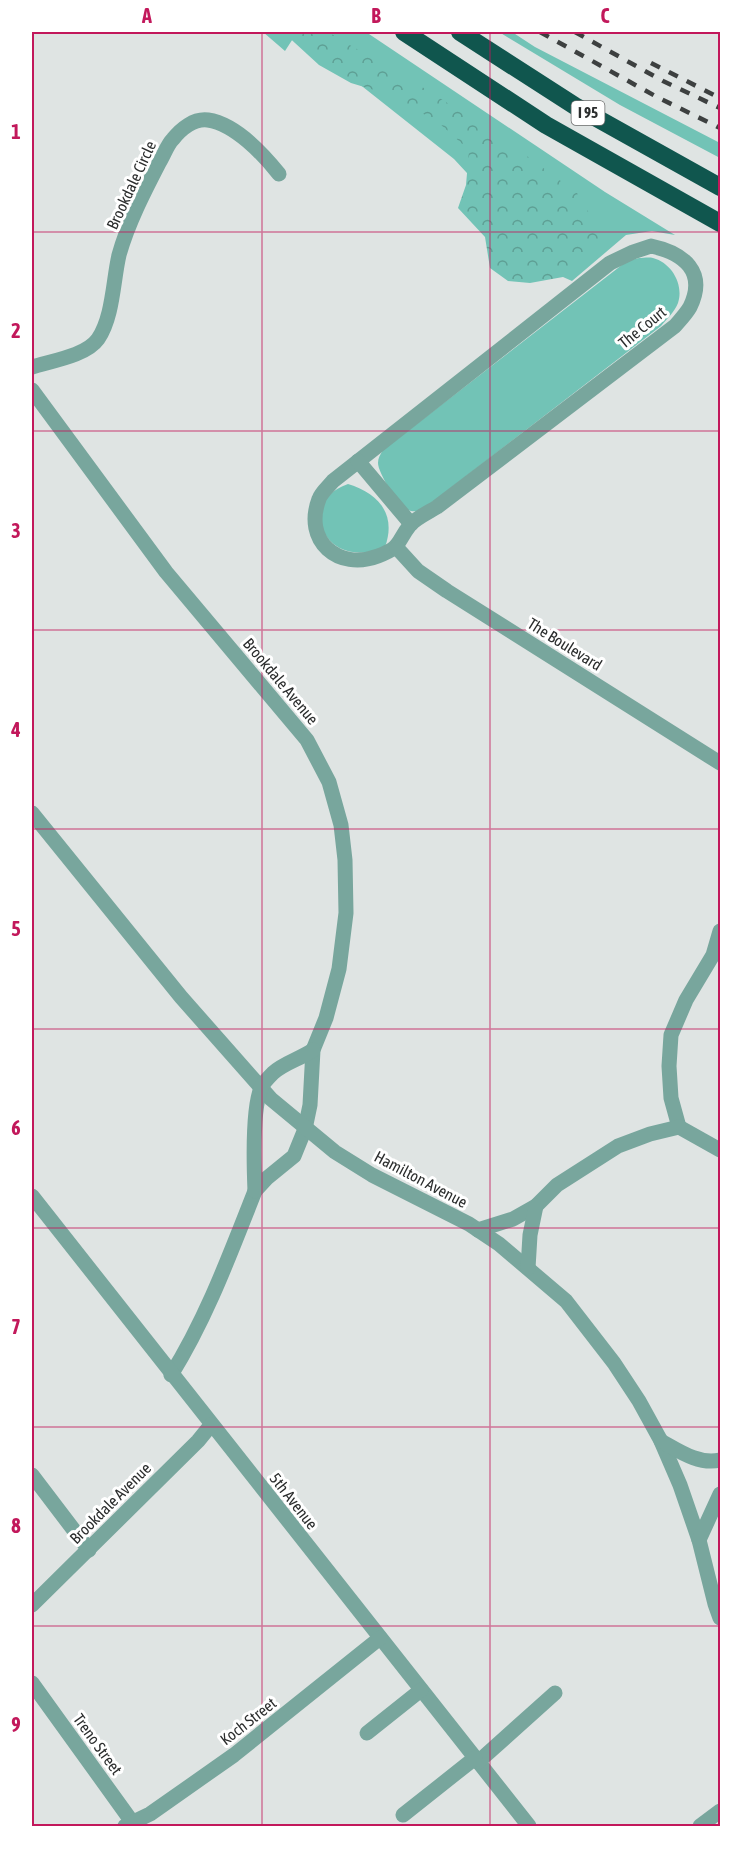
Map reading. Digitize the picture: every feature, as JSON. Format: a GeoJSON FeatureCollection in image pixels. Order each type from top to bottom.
{"type":"FeatureCollection","features":[{"type":"Feature","properties":{"kind":"highway","name":"I 95"},"geometry":{"type":"LineString","coordinates":[[404,32],[546,125],[720,224]]}},
{"type":"Feature","properties":{"kind":"highway","name":"I 95"},"geometry":{"type":"LineString","coordinates":[[460,32],[575,106],[720,188]]}},
{"type":"Feature","properties":{"kind":"street","name":"Brookdale Circle"},"geometry":{"type":"LineString","coordinates":[[32,367],[81,352],[92,346],[99,337],[110,306],[120,255],[130,224],[143,192],[172,140],[182,130],[193,122],[207,119],[226,126],[260,151],[279,174]]}},
{"type":"Feature","properties":{"kind":"street","name":"The Court"},"geometry":{"type":"LineString","coordinates":[[651,246],[678,254],[692,267],[696,283],[690,307],[675,326],[437,507],[411,524],[397,548],[375,557],[346,560],[329,552],[318,540],[315,520],[319,498],[333,481],[610,263],[651,246]]}},
{"type":"Feature","properties":{"kind":"street","name":"Brookdale Avenue"},"geometry":{"type":"LineString","coordinates":[[32,390],[166,572],[307,740],[328,782],[341,825],[345,860],[346,913],[339,969],[326,1018],[313,1050],[310,1105],[305,1129],[294,1156],[255,1191]]}},
{"type":"Feature","properties":{"kind":"street"},"geometry":{"type":"LineString","coordinates":[[358,461],[411,524]]}},
{"type":"Feature","properties":{"kind":"street","name":"The Boulevard"},"geometry":{"type":"LineString","coordinates":[[397,548],[418,571],[447,591],[720,763]]}},
{"type":"Feature","properties":{"kind":"street","name":"Hamilton Avenue"},"geometry":{"type":"LineString","coordinates":[[32,813],[182,997],[261,1088],[305,1129],[335,1152],[478,1230],[508,1251],[566,1301],[614,1363],[639,1401],[661,1441],[680,1485],[699,1540],[720,1618]]}},
{"type":"Feature","properties":{"kind":"street"},"geometry":{"type":"LineString","coordinates":[[720,931],[713,955],[686,1000],[671,1035],[669,1066],[671,1098],[679,1126],[720,1150]]}},
{"type":"Feature","properties":{"kind":"street"},"geometry":{"type":"LineString","coordinates":[[261,1088],[281,1066],[313,1050]]}},
{"type":"Feature","properties":{"kind":"street","name":"Brookdale Avenue"},"geometry":{"type":"LineString","coordinates":[[171,1375],[185,1353],[212,1299],[255,1191],[256,1120],[261,1088]]}},
{"type":"Feature","properties":{"kind":"street"},"geometry":{"type":"LineString","coordinates":[[478,1230],[513,1219],[536,1206],[557,1185],[618,1146],[679,1126]]}},
{"type":"Feature","properties":{"kind":"street","name":"5th Avenue"},"geometry":{"type":"LineString","coordinates":[[32,1196],[528,1826]]}},
{"type":"Feature","properties":{"kind":"street"},"geometry":{"type":"LineString","coordinates":[[528,1269],[530,1235],[536,1206]]}},
{"type":"Feature","properties":{"kind":"street","name":"Brookdale Avenue"},"geometry":{"type":"LineString","coordinates":[[32,1605],[198,1441],[211,1425]]}},
{"type":"Feature","properties":{"kind":"street"},"geometry":{"type":"LineString","coordinates":[[661,1441],[690,1457],[713,1462],[720,1460]]}},
{"type":"Feature","properties":{"kind":"street"},"geometry":{"type":"LineString","coordinates":[[32,1475],[89,1550]]}},
{"type":"Feature","properties":{"kind":"street"},"geometry":{"type":"LineString","coordinates":[[699,1540],[720,1494]]}},
{"type":"Feature","properties":{"kind":"street","name":"Koch Street"},"geometry":{"type":"LineString","coordinates":[[131,1825],[234,1755],[380,1638]]}},
{"type":"Feature","properties":{"kind":"street","name":"Treno Street"},"geometry":{"type":"LineString","coordinates":[[32,1683],[131,1825]]}},
{"type":"Feature","properties":{"kind":"street"},"geometry":{"type":"LineString","coordinates":[[368,1732],[421,1690]]}},
{"type":"Feature","properties":{"kind":"street"},"geometry":{"type":"LineString","coordinates":[[403,1815],[476,1760],[555,1693]]}},
{"type":"Feature","properties":{"kind":"street"},"geometry":{"type":"LineString","coordinates":[[700,1827],[720,1811]]}},
{"type":"Feature","properties":{"kind":"green space"},"geometry":{"type":"Polygon","coordinates":[[[263,32],[366,32],[605,192],[675,235],[652,231],[626,235],[572,281],[563,277],[454,159],[296,34],[285,51],[263,32]]]}},
{"type":"Feature","properties":{"kind":"green space"},"geometry":{"type":"Polygon","coordinates":[[[283,32],[329,32],[408,78],[504,139],[577,193],[601,233],[595,247],[563,277],[530,283],[508,281],[490,268],[485,237],[458,208],[466,185],[469,150],[440,124],[394,96],[351,83],[319,65],[283,32]]]}},
{"type":"Feature","properties":{"kind":"green space"},"geometry":{"type":"Polygon","coordinates":[[[499,32],[512,32],[535,47],[720,143],[720,158],[620,105],[499,32]]]}},
{"type":"Feature","properties":{"kind":"green space"},"geometry":{"type":"Polygon","coordinates":[[[639,258],[660,261],[671,270],[678,282],[678,303],[661,326],[426,507],[413,511],[404,507],[381,474],[378,460],[383,450],[627,261],[639,258]]]}},
{"type":"Feature","properties":{"kind":"green space"},"geometry":{"type":"Polygon","coordinates":[[[348,484],[368,493],[382,506],[388,524],[385,547],[363,552],[346,551],[332,543],[324,532],[321,518],[323,505],[332,493],[348,484]]]}},
{"type":"Feature","properties":{"kind":"railway"},"geometry":{"type":"LineString","coordinates":[[540,32],[657,97],[720,128]]}},
{"type":"Feature","properties":{"kind":"railway"},"geometry":{"type":"LineString","coordinates":[[575,32],[663,81],[720,108]]}},
{"type":"Feature","properties":{"kind":"railway"},"geometry":{"type":"LineString","coordinates":[[651,63],[720,98]]}}]}
